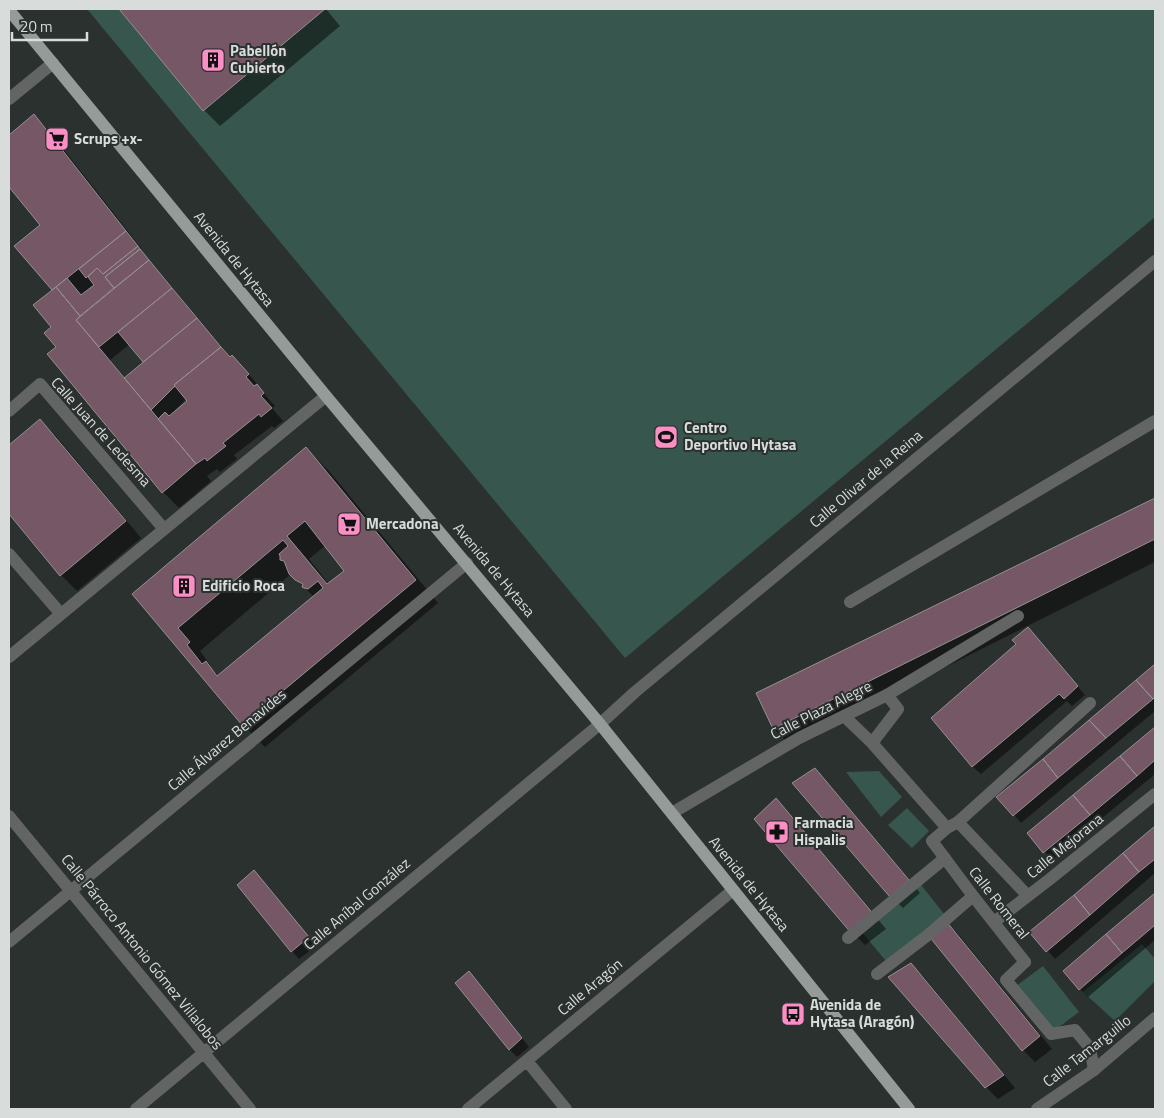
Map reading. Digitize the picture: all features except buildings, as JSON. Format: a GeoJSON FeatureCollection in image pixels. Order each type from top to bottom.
{"type":"FeatureCollection","features":[{"type":"Feature","properties":{"kind":"main road","name":"Avenida de Hytasa"},"geometry":{"type":"LineString","coordinates":[[9,10],[326,396],[600,724],[909,1109]]}},
{"type":"Feature","properties":{"kind":"street"},"geometry":{"type":"LineString","coordinates":[[9,100],[52,63]]}},
{"type":"Feature","properties":{"kind":"street","name":"Calle Olivar de la Reina"},"geometry":{"type":"LineString","coordinates":[[600,724],[650,679],[1155,261]]}},
{"type":"Feature","properties":{"kind":"street","name":"Calle Juan de Ledesma"},"geometry":{"type":"LineString","coordinates":[[9,411],[40,384],[164,529]]}},
{"type":"Feature","properties":{"kind":"street"},"geometry":{"type":"LineString","coordinates":[[9,657],[326,396]]}},
{"type":"Feature","properties":{"kind":"street"},"geometry":{"type":"LineString","coordinates":[[850,602],[1155,420]]}},
{"type":"Feature","properties":{"kind":"street"},"geometry":{"type":"LineString","coordinates":[[9,554],[61,614]]}},
{"type":"Feature","properties":{"kind":"street","name":"Calle Álvarez Benavides"},"geometry":{"type":"LineString","coordinates":[[9,942],[467,563]]}},
{"type":"Feature","properties":{"kind":"street"},"geometry":{"type":"LineString","coordinates":[[887,695],[1018,616]]}},
{"type":"Feature","properties":{"kind":"street","name":"Calle Plaza Alegre"},"geometry":{"type":"LineString","coordinates":[[672,813],[799,738],[887,695],[898,709],[872,743]]}},
{"type":"Feature","properties":{"kind":"street"},"geometry":{"type":"LineString","coordinates":[[844,716],[872,743],[947,828],[958,822],[1090,703]]}},
{"type":"Feature","properties":{"kind":"street","name":"Calle Aníbal González"},"geometry":{"type":"LineString","coordinates":[[136,1109],[600,724]]}},
{"type":"Feature","properties":{"kind":"street","name":"Calle Mejorana"},"geometry":{"type":"LineString","coordinates":[[994,922],[1155,794]]}},
{"type":"Feature","properties":{"kind":"street","name":"Calle Párroco Antonio Gómez Villalobos"},"geometry":{"type":"LineString","coordinates":[[9,816],[250,1109]]}},
{"type":"Feature","properties":{"kind":"street"},"geometry":{"type":"LineString","coordinates":[[958,822],[1028,896]]}},
{"type":"Feature","properties":{"kind":"street","name":"Calle Romeral"},"geometry":{"type":"LineString","coordinates":[[947,828],[932,841],[1025,962],[1006,980],[1052,1034],[1075,1030],[1090,1048],[1094,1070]]}},
{"type":"Feature","properties":{"kind":"street"},"geometry":{"type":"LineString","coordinates":[[848,938],[945,858]]}},
{"type":"Feature","properties":{"kind":"street","name":"Calle Aragón"},"geometry":{"type":"LineString","coordinates":[[468,1109],[733,890]]}},
{"type":"Feature","properties":{"kind":"street"},"geometry":{"type":"LineString","coordinates":[[877,974],[928,936],[973,896]]}},
{"type":"Feature","properties":{"kind":"street","name":"Calle Tamarguillo"},"geometry":{"type":"LineString","coordinates":[[1037,1109],[1094,1070],[1155,1018]]}},
{"type":"Feature","properties":{"kind":"street"},"geometry":{"type":"LineString","coordinates":[[527,1061],[566,1109]]}},
{"type":"Feature","properties":{"kind":"green space","name":"Centro Deportivo Hytasa"},"geometry":{"type":"Polygon","coordinates":[[[87,9],[1155,9],[1155,217],[625,658],[87,9]]]}},
{"type":"Feature","properties":{"kind":"green space"},"geometry":{"type":"Polygon","coordinates":[[[879,771],[902,797],[881,817],[846,772],[879,771]]]}},
{"type":"Feature","properties":{"kind":"green space"},"geometry":{"type":"Polygon","coordinates":[[[907,808],[929,831],[912,848],[888,825],[907,808]]]}},
{"type":"Feature","properties":{"kind":"green space"},"geometry":{"type":"Polygon","coordinates":[[[918,881],[945,915],[886,961],[860,930],[918,881]]]}},
{"type":"Feature","properties":{"kind":"green space"},"geometry":{"type":"Polygon","coordinates":[[[1142,944],[1155,959],[1155,981],[1115,1021],[1083,992],[1142,944]]]}},
{"type":"Feature","properties":{"kind":"green space"},"geometry":{"type":"Polygon","coordinates":[[[1043,966],[1079,1012],[1055,1030],[1016,986],[1043,966]]]}},
{"type":"Feature","properties":{"kind":"place","name":"Pabellón Cubierto"},"geometry":{"type":"Point","coordinates":[213,60]}},
{"type":"Feature","properties":{"kind":"place","name":"Scrups +x-"},"geometry":{"type":"Point","coordinates":[57,139]}},
{"type":"Feature","properties":{"kind":"place","name":"Centro Deportivo Hytasa"},"geometry":{"type":"Point","coordinates":[666,437]}},
{"type":"Feature","properties":{"kind":"place","name":"Mercadona"},"geometry":{"type":"Point","coordinates":[349,524]}},
{"type":"Feature","properties":{"kind":"place","name":"Edificio Roca"},"geometry":{"type":"Point","coordinates":[184,586]}},
{"type":"Feature","properties":{"kind":"place","name":"Farmacia Hispalis"},"geometry":{"type":"Point","coordinates":[777,832]}},
{"type":"Feature","properties":{"kind":"place","name":"Avenida de Hytasa (Aragón)"},"geometry":{"type":"Point","coordinates":[793,1014]}}]}
